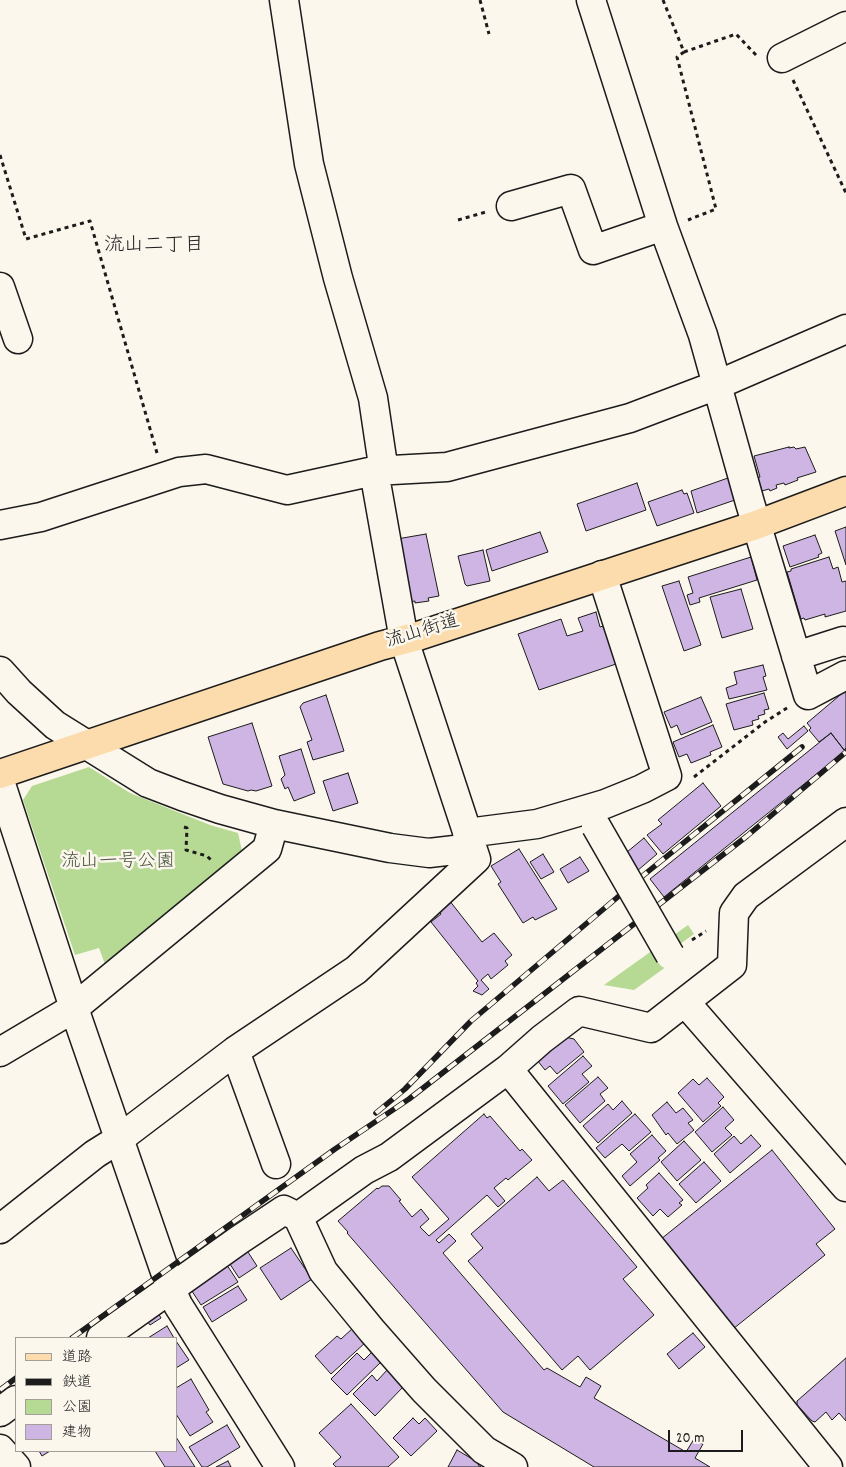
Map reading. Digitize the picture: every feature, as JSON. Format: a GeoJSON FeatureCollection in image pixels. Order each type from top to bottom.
{"type":"FeatureCollection","features":[{"type":"Feature","properties":{"kind":"main road","name":"流山街道"},"geometry":{"type":"LineString","coordinates":[[0,774],[370,650],[756,525],[846,491]]}},
{"type":"Feature","properties":{"kind":"street"},"geometry":{"type":"LineString","coordinates":[[0,1229],[95,1154],[119,1140],[234,1051],[356,970],[476,859],[404,640],[379,472],[373,398],[338,278],[308,164],[284,0]]}},
{"type":"Feature","properties":{"kind":"street"},"geometry":{"type":"LineString","coordinates":[[591,0],[663,226],[703,335],[756,525],[808,695],[846,676]]}},
{"type":"Feature","properties":{"kind":"street"},"geometry":{"type":"LineString","coordinates":[[782,58],[846,26]]}},
{"type":"Feature","properties":{"kind":"street"},"geometry":{"type":"LineString","coordinates":[[511,206],[571,189],[593,250],[663,226]]}},
{"type":"Feature","properties":{"kind":"street"},"geometry":{"type":"LineString","coordinates":[[0,287],[18,339]]}},
{"type":"Feature","properties":{"kind":"street"},"geometry":{"type":"LineString","coordinates":[[0,525],[41,517],[179,472],[206,469],[287,490],[379,472],[447,467],[630,418],[717,385],[846,329]]}},
{"type":"Feature","properties":{"kind":"street"},"geometry":{"type":"LineString","coordinates":[[0,671],[54,725],[148,783],[220,809],[274,824],[390,848],[429,853],[605,804],[663,778],[602,575]]}},
{"type":"Feature","properties":{"kind":"street"},"geometry":{"type":"LineString","coordinates":[[796,656],[843,641],[846,642]]}},
{"type":"Feature","properties":{"kind":"street"},"geometry":{"type":"LineString","coordinates":[[0,781],[74,1008],[171,1289],[178,1305],[280,1467]]}},
{"type":"Feature","properties":{"kind":"street"},"geometry":{"type":"LineString","coordinates":[[298,1217],[364,1170],[389,1157],[508,1069],[542,1039],[579,1011],[651,1028],[732,965],[734,913],[746,896],[846,822]]}},
{"type":"Feature","properties":{"kind":"street"},"geometry":{"type":"LineString","coordinates":[[0,1052],[74,1008],[267,849],[274,824]]}},
{"type":"Feature","properties":{"kind":"street"},"geometry":{"type":"LineString","coordinates":[[596,826],[670,955]]}},
{"type":"Feature","properties":{"kind":"street"},"geometry":{"type":"LineString","coordinates":[[685,1002],[846,1186]]}},
{"type":"Feature","properties":{"kind":"street"},"geometry":{"type":"LineString","coordinates":[[234,1051],[276,1164]]}},
{"type":"Feature","properties":{"kind":"street"},"geometry":{"type":"LineString","coordinates":[[508,1069],[828,1467]]}},
{"type":"Feature","properties":{"kind":"street"},"geometry":{"type":"LineString","coordinates":[[103,1337],[284,1210],[298,1217],[323,1271],[424,1390],[484,1450],[513,1467]]}},
{"type":"Feature","properties":{"kind":"street"},"geometry":{"type":"LineString","coordinates":[[0,1412],[15,1401]]}},
{"type":"Feature","properties":{"kind":"street"},"geometry":{"type":"LineString","coordinates":[[0,1449],[16,1467]]}},
{"type":"Feature","properties":{"kind":"path"},"geometry":{"type":"LineString","coordinates":[[480,0],[489,34]]}},
{"type":"Feature","properties":{"kind":"path"},"geometry":{"type":"LineString","coordinates":[[663,0],[684,52]]}},
{"type":"Feature","properties":{"kind":"path"},"geometry":{"type":"LineString","coordinates":[[663,226],[678,224],[716,209],[677,57],[684,52],[736,34],[765,65],[782,58],[846,193]]}},
{"type":"Feature","properties":{"kind":"path"},"geometry":{"type":"LineString","coordinates":[[0,155],[26,238],[90,221],[164,476]]}},
{"type":"Feature","properties":{"kind":"path"},"geometry":{"type":"LineString","coordinates":[[663,778],[674,792],[765,722],[808,695]]}},
{"type":"Feature","properties":{"kind":"path"},"geometry":{"type":"LineString","coordinates":[[180,824],[187,828],[186,850],[207,856],[218,866]]}},
{"type":"Feature","properties":{"kind":"green space","name":"流山一号公園"},"geometry":{"type":"Polygon","coordinates":[[[89,767],[130,793],[210,825],[238,833],[242,851],[105,964],[99,948],[75,955],[23,800],[32,786],[89,767]]]}},
{"type":"Feature","properties":{"kind":"green space"},"geometry":{"type":"Polygon","coordinates":[[[688,925],[694,934],[676,947],[670,964],[634,990],[604,985],[688,925]]]}},
{"type":"Feature","properties":{"kind":"building"},"geometry":{"type":"Polygon","coordinates":[[[789,447],[796,449],[805,447],[816,472],[797,478],[798,480],[785,485],[784,483],[776,485],[777,488],[770,491],[769,489],[762,491],[754,456],[789,447]]]}},
{"type":"Feature","properties":{"kind":"building"},"geometry":{"type":"Polygon","coordinates":[[[728,478],[735,500],[697,513],[691,491],[728,478]]]}},
{"type":"Feature","properties":{"kind":"building"},"geometry":{"type":"Polygon","coordinates":[[[637,483],[646,510],[586,531],[577,504],[637,483]]]}},
{"type":"Feature","properties":{"kind":"building"},"geometry":{"type":"Polygon","coordinates":[[[682,490],[684,494],[687,493],[694,513],[657,526],[648,502],[682,490]]]}},
{"type":"Feature","properties":{"kind":"building"},"geometry":{"type":"Polygon","coordinates":[[[846,527],[846,565],[835,531],[846,527]]]}},
{"type":"Feature","properties":{"kind":"building"},"geometry":{"type":"Polygon","coordinates":[[[540,532],[548,552],[492,571],[486,550],[540,532]]]}},
{"type":"Feature","properties":{"kind":"building"},"geometry":{"type":"Polygon","coordinates":[[[426,534],[439,596],[428,598],[429,601],[409,602],[397,539],[426,534]]]}},
{"type":"Feature","properties":{"kind":"building"},"geometry":{"type":"Polygon","coordinates":[[[815,535],[822,553],[818,555],[819,557],[790,567],[783,546],[815,535]]]}},
{"type":"Feature","properties":{"kind":"building"},"geometry":{"type":"Polygon","coordinates":[[[483,550],[490,581],[467,586],[458,556],[483,550]]]}},
{"type":"Feature","properties":{"kind":"building"},"geometry":{"type":"Polygon","coordinates":[[[751,557],[757,580],[699,598],[700,602],[690,605],[687,595],[693,593],[688,577],[751,557]]]}},
{"type":"Feature","properties":{"kind":"building"},"geometry":{"type":"Polygon","coordinates":[[[829,557],[833,569],[838,567],[842,582],[846,581],[846,611],[825,617],[825,614],[805,620],[804,618],[801,619],[787,572],[829,557]]]}},
{"type":"Feature","properties":{"kind":"building"},"geometry":{"type":"Polygon","coordinates":[[[679,581],[701,645],[684,651],[662,586],[679,581]]]}},
{"type":"Feature","properties":{"kind":"building"},"geometry":{"type":"Polygon","coordinates":[[[741,589],[753,629],[722,638],[710,597],[741,589]]]}},
{"type":"Feature","properties":{"kind":"building"},"geometry":{"type":"Polygon","coordinates":[[[596,612],[600,627],[603,626],[605,631],[609,629],[622,662],[539,690],[518,634],[561,619],[567,636],[583,631],[578,618],[596,612]]]}},
{"type":"Feature","properties":{"kind":"building"},"geometry":{"type":"Polygon","coordinates":[[[763,665],[766,676],[763,677],[767,690],[729,699],[726,688],[737,684],[734,672],[763,665]]]}},
{"type":"Feature","properties":{"kind":"building"},"geometry":{"type":"Polygon","coordinates":[[[846,690],[846,748],[844,750],[831,733],[819,742],[809,730],[811,728],[807,723],[846,690]]]}},
{"type":"Feature","properties":{"kind":"building"},"geometry":{"type":"Polygon","coordinates":[[[764,693],[769,709],[764,710],[765,714],[758,716],[759,719],[752,721],[753,725],[734,730],[726,704],[764,693]]]}},
{"type":"Feature","properties":{"kind":"building"},"geometry":{"type":"Polygon","coordinates":[[[326,695],[344,751],[313,760],[307,742],[312,740],[300,707],[303,703],[326,695]]]}},
{"type":"Feature","properties":{"kind":"building"},"geometry":{"type":"Polygon","coordinates":[[[701,697],[712,722],[681,735],[677,725],[671,728],[664,712],[701,697]]]}},
{"type":"Feature","properties":{"kind":"building"},"geometry":{"type":"Polygon","coordinates":[[[252,723],[272,786],[256,791],[248,791],[223,784],[208,737],[252,723]]]}},
{"type":"Feature","properties":{"kind":"building"},"geometry":{"type":"Polygon","coordinates":[[[713,725],[722,747],[710,752],[711,755],[691,763],[687,754],[679,757],[673,742],[713,725]]]}},
{"type":"Feature","properties":{"kind":"building"},"geometry":{"type":"Polygon","coordinates":[[[804,726],[808,731],[787,749],[778,737],[783,733],[788,739],[804,726]]]}},
{"type":"Feature","properties":{"kind":"building"},"geometry":{"type":"Polygon","coordinates":[[[831,733],[845,751],[664,897],[650,879],[831,733]]]}},
{"type":"Feature","properties":{"kind":"building"},"geometry":{"type":"Polygon","coordinates":[[[301,749],[315,793],[294,801],[288,787],[285,789],[281,779],[285,775],[279,756],[301,749]]]}},
{"type":"Feature","properties":{"kind":"building"},"geometry":{"type":"Polygon","coordinates":[[[348,773],[358,803],[333,811],[323,781],[348,773]]]}},
{"type":"Feature","properties":{"kind":"building"},"geometry":{"type":"Polygon","coordinates":[[[703,783],[721,806],[663,854],[647,835],[662,824],[658,820],[703,783]]]}},
{"type":"Feature","properties":{"kind":"building"},"geometry":{"type":"Polygon","coordinates":[[[644,838],[657,854],[637,871],[621,857],[644,838]]]}},
{"type":"Feature","properties":{"kind":"building"},"geometry":{"type":"Polygon","coordinates":[[[519,849],[557,909],[535,920],[533,917],[523,923],[498,884],[501,882],[491,866],[519,849]]]}},
{"type":"Feature","properties":{"kind":"building"},"geometry":{"type":"Polygon","coordinates":[[[543,854],[554,872],[541,879],[530,862],[543,854]]]}},
{"type":"Feature","properties":{"kind":"building"},"geometry":{"type":"Polygon","coordinates":[[[580,857],[589,871],[568,883],[560,869],[580,857]]]}},
{"type":"Feature","properties":{"kind":"building"},"geometry":{"type":"Polygon","coordinates":[[[449,900],[482,942],[494,933],[512,955],[505,961],[508,965],[491,979],[488,974],[481,980],[489,989],[482,995],[473,991],[478,986],[476,983],[478,981],[431,922],[441,914],[438,909],[449,900]]]}},
{"type":"Feature","properties":{"kind":"building"},"geometry":{"type":"Polygon","coordinates":[[[565,1037],[574,1039],[584,1052],[557,1074],[550,1066],[545,1070],[537,1060],[565,1037]]]}},
{"type":"Feature","properties":{"kind":"building"},"geometry":{"type":"Polygon","coordinates":[[[583,1056],[592,1066],[582,1074],[589,1082],[563,1104],[548,1086],[583,1056]]]}},
{"type":"Feature","properties":{"kind":"building"},"geometry":{"type":"Polygon","coordinates":[[[598,1077],[608,1088],[600,1094],[605,1101],[580,1123],[565,1105],[598,1077]]]}},
{"type":"Feature","properties":{"kind":"building"},"geometry":{"type":"Polygon","coordinates":[[[707,1078],[724,1097],[718,1103],[721,1106],[703,1122],[678,1093],[693,1079],[699,1085],[707,1078]]]}},
{"type":"Feature","properties":{"kind":"building"},"geometry":{"type":"Polygon","coordinates":[[[622,1101],[632,1113],[598,1143],[583,1126],[608,1104],[613,1110],[622,1101]]]}},
{"type":"Feature","properties":{"kind":"building"},"geometry":{"type":"Polygon","coordinates":[[[667,1102],[676,1113],[683,1108],[693,1120],[688,1123],[694,1130],[677,1144],[668,1133],[666,1135],[652,1115],[667,1102]]]}},
{"type":"Feature","properties":{"kind":"building"},"geometry":{"type":"Polygon","coordinates":[[[723,1107],[734,1120],[725,1128],[732,1135],[712,1152],[695,1132],[723,1107]]]}},
{"type":"Feature","properties":{"kind":"building"},"geometry":{"type":"Polygon","coordinates":[[[484,1114],[487,1118],[490,1116],[520,1151],[522,1149],[532,1160],[508,1180],[506,1178],[494,1188],[505,1201],[498,1207],[487,1195],[436,1240],[439,1243],[449,1234],[456,1241],[443,1253],[544,1370],[547,1368],[580,1387],[586,1377],[601,1386],[594,1398],[686,1452],[694,1439],[703,1444],[695,1458],[710,1467],[594,1467],[503,1412],[338,1221],[377,1188],[389,1186],[412,1217],[421,1209],[429,1219],[420,1227],[429,1236],[449,1219],[412,1177],[484,1114]]]}},
{"type":"Feature","properties":{"kind":"building"},"geometry":{"type":"Polygon","coordinates":[[[635,1114],[651,1132],[629,1151],[622,1144],[605,1158],[596,1148],[635,1114]]]}},
{"type":"Feature","properties":{"kind":"building"},"geometry":{"type":"Polygon","coordinates":[[[652,1135],[666,1151],[658,1158],[660,1160],[630,1186],[622,1176],[637,1162],[630,1154],[652,1135]]]}},
{"type":"Feature","properties":{"kind":"building"},"geometry":{"type":"Polygon","coordinates":[[[751,1135],[761,1146],[730,1173],[714,1154],[734,1136],[741,1144],[751,1135]]]}},
{"type":"Feature","properties":{"kind":"building"},"geometry":{"type":"Polygon","coordinates":[[[684,1141],[701,1160],[677,1181],[661,1162],[684,1141]]]}},
{"type":"Feature","properties":{"kind":"building"},"geometry":{"type":"Polygon","coordinates":[[[772,1150],[835,1229],[816,1244],[825,1255],[733,1329],[661,1239],[772,1150]]]}},
{"type":"Feature","properties":{"kind":"building"},"geometry":{"type":"Polygon","coordinates":[[[704,1162],[721,1181],[696,1203],[679,1184],[704,1162]]]}},
{"type":"Feature","properties":{"kind":"building"},"geometry":{"type":"Polygon","coordinates":[[[659,1173],[683,1200],[679,1203],[682,1205],[668,1217],[660,1209],[653,1216],[637,1198],[648,1188],[646,1185],[659,1173]]]}},
{"type":"Feature","properties":{"kind":"building"},"geometry":{"type":"Polygon","coordinates":[[[537,1177],[549,1191],[563,1180],[637,1267],[623,1279],[654,1315],[590,1370],[578,1356],[562,1370],[468,1261],[483,1248],[471,1234],[537,1177]]]}},
{"type":"Feature","properties":{"kind":"building"},"geometry":{"type":"Polygon","coordinates":[[[291,1248],[312,1279],[281,1300],[260,1268],[291,1248]]]}},
{"type":"Feature","properties":{"kind":"building"},"geometry":{"type":"Polygon","coordinates":[[[246,1249],[257,1266],[239,1278],[228,1261],[246,1249]]]}},
{"type":"Feature","properties":{"kind":"building"},"geometry":{"type":"Polygon","coordinates":[[[225,1262],[238,1282],[201,1305],[188,1285],[225,1262]]]}},
{"type":"Feature","properties":{"kind":"building"},"geometry":{"type":"Polygon","coordinates":[[[238,1286],[247,1300],[212,1322],[203,1307],[238,1286]]]}},
{"type":"Feature","properties":{"kind":"building"},"geometry":{"type":"Polygon","coordinates":[[[157,1311],[161,1318],[150,1325],[146,1319],[157,1311]]]}},
{"type":"Feature","properties":{"kind":"building"},"geometry":{"type":"Polygon","coordinates":[[[167,1326],[173,1337],[150,1337],[167,1326]]]}},
{"type":"Feature","properties":{"kind":"building"},"geometry":{"type":"Polygon","coordinates":[[[353,1328],[366,1342],[331,1374],[315,1356],[337,1336],[341,1339],[353,1328]]]}},
{"type":"Feature","properties":{"kind":"building"},"geometry":{"type":"Polygon","coordinates":[[[693,1333],[705,1347],[679,1369],[667,1354],[693,1333]]]}},
{"type":"Feature","properties":{"kind":"building"},"geometry":{"type":"Polygon","coordinates":[[[178,1344],[189,1360],[178,1367],[178,1344]]]}},
{"type":"Feature","properties":{"kind":"building"},"geometry":{"type":"Polygon","coordinates":[[[372,1352],[381,1362],[347,1395],[331,1379],[357,1353],[364,1360],[372,1352]]]}},
{"type":"Feature","properties":{"kind":"building"},"geometry":{"type":"Polygon","coordinates":[[[846,1358],[846,1421],[839,1413],[832,1420],[826,1412],[815,1422],[812,1421],[797,1405],[797,1401],[846,1358]]]}},
{"type":"Feature","properties":{"kind":"building"},"geometry":{"type":"Polygon","coordinates":[[[388,1369],[404,1386],[375,1416],[353,1394],[372,1375],[377,1381],[388,1369]]]}},
{"type":"Feature","properties":{"kind":"building"},"geometry":{"type":"Polygon","coordinates":[[[191,1379],[209,1410],[206,1412],[213,1422],[190,1436],[178,1417],[178,1387],[191,1379]]]}},
{"type":"Feature","properties":{"kind":"building"},"geometry":{"type":"Polygon","coordinates":[[[351,1404],[399,1457],[388,1467],[336,1467],[333,1464],[341,1457],[319,1433],[351,1404]]]}},
{"type":"Feature","properties":{"kind":"building"},"geometry":{"type":"Polygon","coordinates":[[[413,1418],[419,1424],[425,1418],[437,1431],[411,1456],[393,1438],[413,1418]]]}},
{"type":"Feature","properties":{"kind":"building"},"geometry":{"type":"Polygon","coordinates":[[[227,1425],[240,1447],[207,1467],[202,1467],[189,1447],[227,1425]]]}},
{"type":"Feature","properties":{"kind":"building"},"geometry":{"type":"Polygon","coordinates":[[[178,1440],[195,1467],[165,1467],[156,1452],[178,1452],[178,1440]]]}},
{"type":"Feature","properties":{"kind":"building"},"geometry":{"type":"Polygon","coordinates":[[[457,1450],[479,1463],[478,1465],[481,1467],[448,1467],[457,1450]]]}},
{"type":"Feature","properties":{"kind":"building"},"geometry":{"type":"Polygon","coordinates":[[[40,1452],[48,1452],[42,1456],[40,1452]]]}},
{"type":"Feature","properties":{"kind":"building"},"geometry":{"type":"Polygon","coordinates":[[[228,1461],[231,1467],[216,1467],[228,1461]]]}},
{"type":"Feature","properties":{"kind":"railway"},"geometry":{"type":"LineString","coordinates":[[376,1113],[405,1089],[471,1021],[645,874],[802,747]]}},
{"type":"Feature","properties":{"kind":"railway"},"geometry":{"type":"LineString","coordinates":[[73,1337],[335,1149],[409,1099],[747,836],[846,752]]}},
{"type":"Feature","properties":{"kind":"railway"},"geometry":{"type":"LineString","coordinates":[[0,1390],[15,1379]]}},
{"type":"Feature","properties":{"kind":"district","name":"流山二丁目"},"geometry":{"type":"Point","coordinates":[154,247]}}]}
